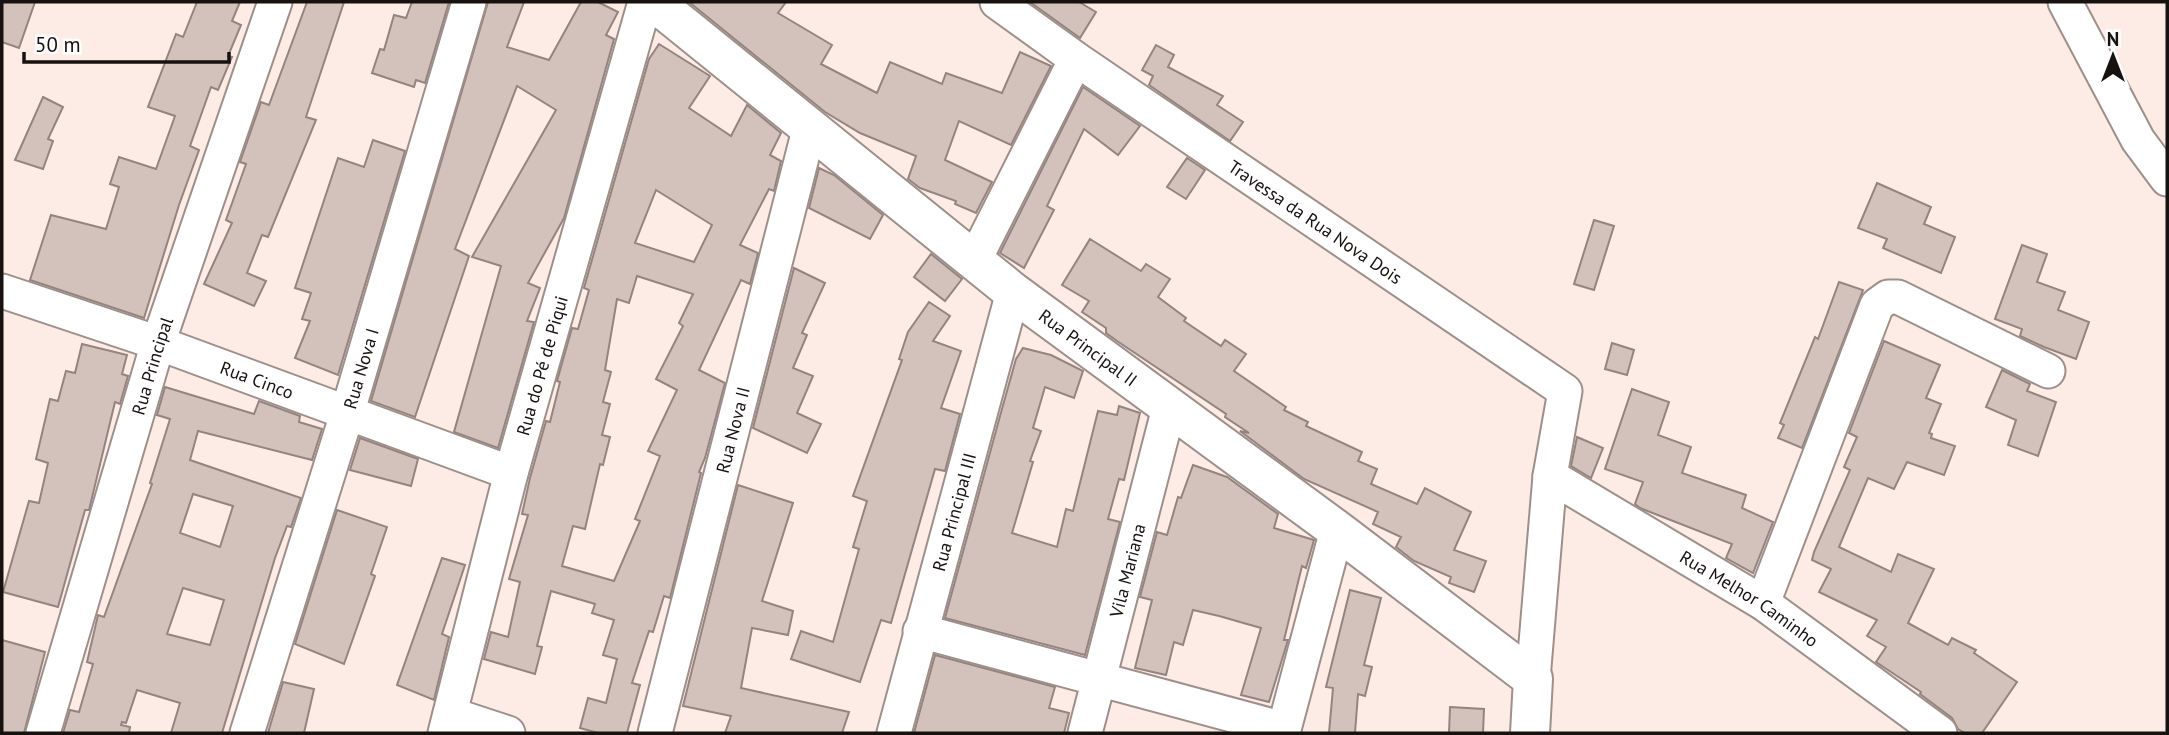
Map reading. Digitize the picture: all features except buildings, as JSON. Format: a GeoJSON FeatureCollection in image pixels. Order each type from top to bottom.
{"type":"FeatureCollection","features":[{"type":"Feature","properties":{"kind":"street","name":"Rua Principal"},"geometry":{"type":"LineString","coordinates":[[43,733],[158,343],[275,2]]}},
{"type":"Feature","properties":{"kind":"street","name":"Rua Nova I"},"geometry":{"type":"LineString","coordinates":[[247,733],[347,414],[469,2]]}},
{"type":"Feature","properties":{"kind":"street","name":"Rua do Pé de Piqui"},"geometry":{"type":"LineString","coordinates":[[447,724],[511,473],[645,2]]}},
{"type":"Feature","properties":{"kind":"street","name":"Rua Principal II"},"geometry":{"type":"LineString","coordinates":[[654,2],[1013,292],[1337,530],[1533,679]]}},
{"type":"Feature","properties":{"kind":"street","name":"Travessa da Rua Nova Dois"},"geometry":{"type":"LineString","coordinates":[[997,2],[1076,59],[1565,391],[1550,476]]}},
{"type":"Feature","properties":{"kind":"street"},"geometry":{"type":"LineString","coordinates":[[2065,2],[2138,140],[2167,179]]}},
{"type":"Feature","properties":{"kind":"street"},"geometry":{"type":"LineString","coordinates":[[975,259],[1076,59]]}},
{"type":"Feature","properties":{"kind":"street","name":"Rua Nova II"},"geometry":{"type":"LineString","coordinates":[[655,733],[810,126]]}},
{"type":"Feature","properties":{"kind":"street","name":"Rua Cinco"},"geometry":{"type":"LineString","coordinates":[[2,291],[158,343],[511,473]]}},
{"type":"Feature","properties":{"kind":"street","name":"Rua Principal III"},"geometry":{"type":"LineString","coordinates":[[894,733],[1013,292]]}},
{"type":"Feature","properties":{"kind":"street"},"geometry":{"type":"LineString","coordinates":[[1763,603],[1877,305],[1882,300],[1898,297],[2048,371]]}},
{"type":"Feature","properties":{"kind":"street","name":"Vila Mariana"},"geometry":{"type":"LineString","coordinates":[[1084,733],[1169,408]]}},
{"type":"Feature","properties":{"kind":"street"},"geometry":{"type":"LineString","coordinates":[[1530,733],[1550,476]]}},
{"type":"Feature","properties":{"kind":"street","name":"Rua Melhor Caminho"},"geometry":{"type":"LineString","coordinates":[[1550,476],[1763,603],[1940,733]]}},
{"type":"Feature","properties":{"kind":"street"},"geometry":{"type":"LineString","coordinates":[[920,631],[1283,731],[1337,530]]}},
{"type":"Feature","properties":{"kind":"street"},"geometry":{"type":"LineString","coordinates":[[447,724],[508,733]]}}]}
